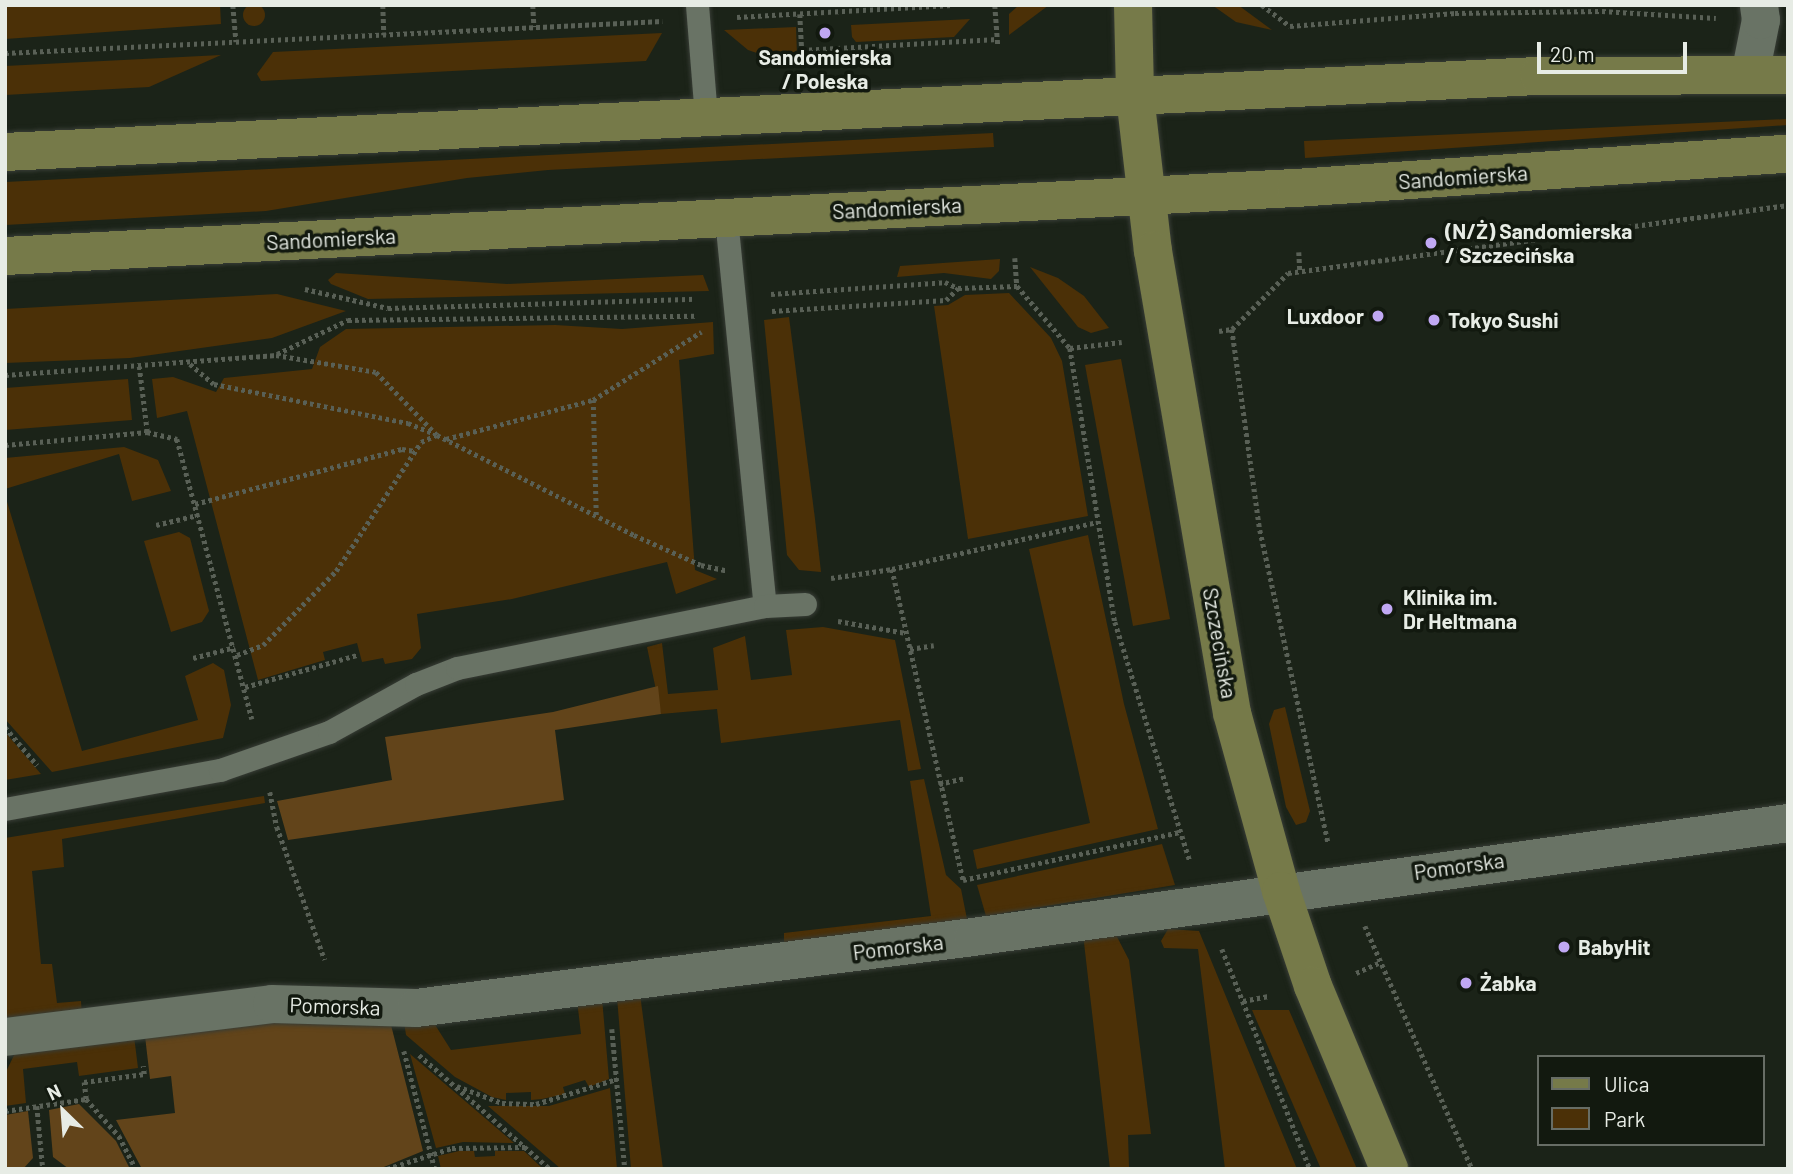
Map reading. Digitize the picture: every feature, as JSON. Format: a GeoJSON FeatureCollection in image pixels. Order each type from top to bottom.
{"type":"FeatureCollection","features":[{"type":"Feature","properties":{"kind":"street","name":"Szczecińska"},"geometry":{"type":"LineString","coordinates":[[1133,5],[1135,96],[1147,197],[1232,713],[1281,891],[1318,998],[1389,1169]]}},
{"type":"Feature","properties":{"kind":"street"},"geometry":{"type":"LineString","coordinates":[[1750,75],[1760,13]]}},
{"type":"Feature","properties":{"kind":"street"},"geometry":{"type":"LineString","coordinates":[[5,152],[1539,76],[1788,75]]}},
{"type":"Feature","properties":{"kind":"street","name":"Sandomierska"},"geometry":{"type":"LineString","coordinates":[[5,256],[1147,197],[1788,154]]}},
{"type":"Feature","properties":{"kind":"street","name":"Pomorska"},"geometry":{"type":"LineString","coordinates":[[5,1037],[272,1004],[416,1008],[1140,913],[1281,891],[1788,823]]}},
{"type":"Feature","properties":{"kind":"lane"},"geometry":{"type":"LineString","coordinates":[[697,12],[706,117]]}},
{"type":"Feature","properties":{"kind":"lane"},"geometry":{"type":"LineString","coordinates":[[726,218],[732,305],[765,606]]}},
{"type":"Feature","properties":{"kind":"lane"},"geometry":{"type":"LineString","coordinates":[[5,809],[202,776],[329,732],[445,672],[765,606],[805,604]]}},
{"type":"Feature","properties":{"kind":"path"},"geometry":{"type":"LineString","coordinates":[[233,5],[236,42]]}},
{"type":"Feature","properties":{"kind":"path"},"geometry":{"type":"LineString","coordinates":[[383,5],[384,35]]}},
{"type":"Feature","properties":{"kind":"path"},"geometry":{"type":"LineString","coordinates":[[533,5],[534,27]]}},
{"type":"Feature","properties":{"kind":"path"},"geometry":{"type":"LineString","coordinates":[[5,53],[534,27],[697,12],[800,14],[953,5]]}},
{"type":"Feature","properties":{"kind":"path"},"geometry":{"type":"LineString","coordinates":[[800,14],[802,50],[998,43],[995,5]]}},
{"type":"Feature","properties":{"kind":"path"},"geometry":{"type":"LineString","coordinates":[[1262,5],[1290,29],[1455,13],[1760,13]]}},
{"type":"Feature","properties":{"kind":"path"},"geometry":{"type":"LineString","coordinates":[[1219,331],[1232,329],[1288,273],[1788,205]]}},
{"type":"Feature","properties":{"kind":"path"},"geometry":{"type":"LineString","coordinates":[[1299,252],[1300,271]]}},
{"type":"Feature","properties":{"kind":"path"},"geometry":{"type":"LineString","coordinates":[[1016,258],[1017,286],[1070,348],[1115,622],[1192,869]]}},
{"type":"Feature","properties":{"kind":"path"},"geometry":{"type":"LineString","coordinates":[[276,355],[348,320],[706,316],[732,305],[945,282],[958,288],[1017,286]]}},
{"type":"Feature","properties":{"kind":"path"},"geometry":{"type":"LineString","coordinates":[[297,287],[388,308],[732,305],[946,299],[958,288]]}},
{"type":"Feature","properties":{"kind":"path"},"geometry":{"type":"LineString","coordinates":[[446,439],[593,400],[704,330],[706,316]]}},
{"type":"Feature","properties":{"kind":"path"},"geometry":{"type":"LineString","coordinates":[[1232,329],[1260,530],[1322,830],[1330,847]]}},
{"type":"Feature","properties":{"kind":"path"},"geometry":{"type":"LineString","coordinates":[[1070,348],[1122,342]]}},
{"type":"Feature","properties":{"kind":"path"},"geometry":{"type":"LineString","coordinates":[[5,375],[276,355],[376,372],[437,435]]}},
{"type":"Feature","properties":{"kind":"path"},"geometry":{"type":"LineString","coordinates":[[190,363],[214,384],[408,423],[446,439],[701,565],[762,578],[822,579],[892,569],[1097,522]]}},
{"type":"Feature","properties":{"kind":"path"},"geometry":{"type":"LineString","coordinates":[[139,366],[147,432]]}},
{"type":"Feature","properties":{"kind":"path"},"geometry":{"type":"LineString","coordinates":[[593,400],[596,515]]}},
{"type":"Feature","properties":{"kind":"path"},"geometry":{"type":"LineString","coordinates":[[5,445],[147,432],[177,439],[254,725]]}},
{"type":"Feature","properties":{"kind":"path"},"geometry":{"type":"LineString","coordinates":[[237,655],[263,645],[336,571],[421,442],[437,435]]}},
{"type":"Feature","properties":{"kind":"path"},"geometry":{"type":"LineString","coordinates":[[195,504],[402,449],[415,451]]}},
{"type":"Feature","properties":{"kind":"path"},"geometry":{"type":"LineString","coordinates":[[156,525],[198,515]]}},
{"type":"Feature","properties":{"kind":"path"},"geometry":{"type":"LineString","coordinates":[[892,569],[963,880],[1180,832]]}},
{"type":"Feature","properties":{"kind":"path"},"geometry":{"type":"LineString","coordinates":[[805,604],[817,618],[906,633]]}},
{"type":"Feature","properties":{"kind":"path"},"geometry":{"type":"LineString","coordinates":[[909,649],[934,645]]}},
{"type":"Feature","properties":{"kind":"path"},"geometry":{"type":"LineString","coordinates":[[193,658],[235,647]]}},
{"type":"Feature","properties":{"kind":"path"},"geometry":{"type":"LineString","coordinates":[[245,687],[357,655]]}},
{"type":"Feature","properties":{"kind":"path"},"geometry":{"type":"LineString","coordinates":[[5,727],[40,768]]}},
{"type":"Feature","properties":{"kind":"path"},"geometry":{"type":"LineString","coordinates":[[262,756],[278,827],[327,965],[358,1006]]}},
{"type":"Feature","properties":{"kind":"path"},"geometry":{"type":"LineString","coordinates":[[939,784],[964,778]]}},
{"type":"Feature","properties":{"kind":"path"},"geometry":{"type":"LineString","coordinates":[[1362,918],[1472,1169]]}},
{"type":"Feature","properties":{"kind":"path"},"geometry":{"type":"LineString","coordinates":[[1218,940],[1310,1169]]}},
{"type":"Feature","properties":{"kind":"path"},"geometry":{"type":"LineString","coordinates":[[1346,977],[1381,962]]}},
{"type":"Feature","properties":{"kind":"path"},"geometry":{"type":"LineString","coordinates":[[608,982],[625,1169]]}},
{"type":"Feature","properties":{"kind":"path"},"geometry":{"type":"LineString","coordinates":[[1243,1001],[1274,995]]}},
{"type":"Feature","properties":{"kind":"path"},"geometry":{"type":"LineString","coordinates":[[435,1169],[400,1039],[550,1169]]}},
{"type":"Feature","properties":{"kind":"path"},"geometry":{"type":"LineString","coordinates":[[453,1084],[490,1100],[521,1104],[567,1098],[617,1079]]}},
{"type":"Feature","properties":{"kind":"path"},"geometry":{"type":"LineString","coordinates":[[5,1111],[86,1099],[119,1136],[136,1169]]}},
{"type":"Feature","properties":{"kind":"path"},"geometry":{"type":"LineString","coordinates":[[37,1106],[43,1169]]}},
{"type":"Feature","properties":{"kind":"path"},"geometry":{"type":"LineString","coordinates":[[387,1169],[431,1153],[481,1145],[526,1147]]}},
{"type":"Feature","properties":{"kind":"green space"},"geometry":{"type":"Polygon","coordinates":[[[254,4],[262,7],[265,15],[262,23],[254,26],[246,23],[243,15],[246,7],[254,4]]]}},
{"type":"Feature","properties":{"kind":"green space"},"geometry":{"type":"Polygon","coordinates":[[[5,5],[220,5],[221,24],[5,39],[5,5]]]}},
{"type":"Feature","properties":{"kind":"green space"},"geometry":{"type":"Polygon","coordinates":[[[1019,5],[1049,5],[1009,35],[1009,14],[1019,5]]]}},
{"type":"Feature","properties":{"kind":"green space"},"geometry":{"type":"Polygon","coordinates":[[[1212,5],[1238,5],[1272,30],[1236,22],[1212,5]]]}},
{"type":"Feature","properties":{"kind":"green space"},"geometry":{"type":"Polygon","coordinates":[[[970,19],[954,37],[856,42],[852,37],[851,25],[970,19]]]}},
{"type":"Feature","properties":{"kind":"green space"},"geometry":{"type":"Polygon","coordinates":[[[796,27],[797,55],[768,57],[748,50],[724,30],[796,27]]]}},
{"type":"Feature","properties":{"kind":"green space"},"geometry":{"type":"Polygon","coordinates":[[[662,33],[646,61],[261,81],[257,74],[273,52],[662,33]]]}},
{"type":"Feature","properties":{"kind":"green space"},"geometry":{"type":"Polygon","coordinates":[[[221,55],[149,87],[5,95],[5,66],[221,55]]]}},
{"type":"Feature","properties":{"kind":"green space"},"geometry":{"type":"Polygon","coordinates":[[[1788,119],[1788,125],[1305,158],[1304,141],[1788,119]]]}},
{"type":"Feature","properties":{"kind":"green space"},"geometry":{"type":"Polygon","coordinates":[[[993,133],[994,147],[548,170],[467,178],[266,211],[5,225],[5,182],[993,133]]]}},
{"type":"Feature","properties":{"kind":"green space"},"geometry":{"type":"Polygon","coordinates":[[[1000,259],[999,271],[991,279],[944,273],[897,277],[900,266],[1000,259]]]}},
{"type":"Feature","properties":{"kind":"green space"},"geometry":{"type":"Polygon","coordinates":[[[1030,267],[1058,278],[1084,296],[1109,328],[1091,333],[1078,327],[1030,267]]]}},
{"type":"Feature","properties":{"kind":"green space"},"geometry":{"type":"Polygon","coordinates":[[[336,273],[507,284],[703,275],[709,291],[368,299],[331,284],[328,280],[336,273]]]}},
{"type":"Feature","properties":{"kind":"green space"},"geometry":{"type":"Polygon","coordinates":[[[1009,293],[1051,338],[1062,361],[1088,516],[968,539],[934,306],[948,305],[965,295],[1009,293]]]}},
{"type":"Feature","properties":{"kind":"green space"},"geometry":{"type":"Polygon","coordinates":[[[277,294],[346,311],[272,338],[130,358],[5,363],[5,309],[277,294]]]}},
{"type":"Feature","properties":{"kind":"green space"},"geometry":{"type":"Polygon","coordinates":[[[789,317],[821,572],[799,570],[787,555],[764,320],[789,317]]]}},
{"type":"Feature","properties":{"kind":"green space"},"geometry":{"type":"Polygon","coordinates":[[[713,322],[714,354],[679,360],[695,570],[717,579],[676,594],[667,562],[512,599],[417,614],[421,648],[412,659],[385,664],[383,658],[362,662],[357,643],[323,652],[325,660],[258,680],[187,411],[157,418],[152,379],[173,377],[216,392],[224,378],[312,369],[320,347],[346,329],[555,325],[622,329],[713,322]]]}},
{"type":"Feature","properties":{"kind":"green space"},"geometry":{"type":"Polygon","coordinates":[[[1121,359],[1170,619],[1133,626],[1085,365],[1121,359]]]}},
{"type":"Feature","properties":{"kind":"green space"},"geometry":{"type":"Polygon","coordinates":[[[128,379],[132,420],[5,430],[5,388],[128,379]]]}},
{"type":"Feature","properties":{"kind":"green space"},"geometry":{"type":"Polygon","coordinates":[[[124,447],[158,460],[171,491],[132,501],[119,454],[5,489],[5,458],[124,447]]]}},
{"type":"Feature","properties":{"kind":"green space"},"geometry":{"type":"Polygon","coordinates":[[[5,495],[82,751],[198,720],[185,676],[213,663],[224,670],[231,705],[223,738],[52,772],[5,719],[5,495]]]}},
{"type":"Feature","properties":{"kind":"green space"},"geometry":{"type":"Polygon","coordinates":[[[179,532],[190,538],[209,611],[202,622],[171,632],[144,541],[179,532]]]}},
{"type":"Feature","properties":{"kind":"green space"},"geometry":{"type":"Polygon","coordinates":[[[1088,535],[1124,704],[1158,829],[977,869],[973,850],[1090,823],[1029,549],[1088,535]]]}},
{"type":"Feature","properties":{"kind":"green space"},"geometry":{"type":"Polygon","coordinates":[[[823,627],[895,640],[921,769],[908,771],[900,720],[721,743],[717,709],[661,714],[647,647],[662,643],[668,694],[718,690],[713,648],[745,636],[751,680],[792,675],[786,630],[823,627]]]}},
{"type":"Feature","properties":{"kind":"green space"},"geometry":{"type":"Polygon","coordinates":[[[1285,707],[1310,811],[1306,822],[1296,825],[1286,807],[1269,724],[1274,710],[1285,707]]]}},
{"type":"Feature","properties":{"kind":"green space"},"geometry":{"type":"Polygon","coordinates":[[[5,732],[41,774],[5,780],[5,732]]]}},
{"type":"Feature","properties":{"kind":"green space"},"geometry":{"type":"Polygon","coordinates":[[[924,779],[946,875],[961,889],[967,919],[784,943],[784,933],[931,916],[910,781],[924,779]]]}},
{"type":"Feature","properties":{"kind":"green space"},"geometry":{"type":"Polygon","coordinates":[[[264,796],[265,803],[62,839],[64,867],[32,871],[41,964],[52,964],[57,1003],[81,1001],[82,1016],[5,1025],[5,838],[264,796]]]}},
{"type":"Feature","properties":{"kind":"green space"},"geometry":{"type":"Polygon","coordinates":[[[1162,844],[1175,885],[986,916],[977,885],[1162,844]]]}},
{"type":"Feature","properties":{"kind":"green space"},"geometry":{"type":"Polygon","coordinates":[[[1168,929],[1199,931],[1297,1169],[1225,1169],[1198,949],[1164,948],[1161,941],[1168,929]]]}},
{"type":"Feature","properties":{"kind":"green space"},"geometry":{"type":"Polygon","coordinates":[[[1114,931],[1129,960],[1151,1134],[1128,1135],[1129,1167],[1157,1169],[1110,1169],[1083,934],[1114,931]]]}},
{"type":"Feature","properties":{"kind":"green space"},"geometry":{"type":"Polygon","coordinates":[[[640,994],[663,1169],[631,1169],[617,997],[640,994]]]}},
{"type":"Feature","properties":{"kind":"green space"},"geometry":{"type":"Polygon","coordinates":[[[602,998],[609,1079],[589,1087],[585,1080],[563,1087],[565,1094],[542,1099],[531,1100],[531,1092],[506,1093],[506,1100],[492,1097],[455,1077],[406,1035],[404,1022],[432,1020],[451,1050],[581,1034],[577,1000],[602,998]]]}},
{"type":"Feature","properties":{"kind":"green space"},"geometry":{"type":"Polygon","coordinates":[[[1252,1010],[1289,1010],[1357,1169],[1321,1169],[1252,1010]]]}},
{"type":"Feature","properties":{"kind":"green space"},"geometry":{"type":"Polygon","coordinates":[[[134,1036],[138,1068],[79,1076],[77,1062],[23,1069],[26,1103],[5,1106],[5,1074],[15,1053],[134,1036]]]}},
{"type":"Feature","properties":{"kind":"green space"},"geometry":{"type":"Polygon","coordinates":[[[410,1054],[514,1143],[463,1142],[436,1148],[410,1054]]]}},
{"type":"Feature","properties":{"kind":"green space"},"geometry":{"type":"Polygon","coordinates":[[[610,1088],[617,1169],[561,1169],[488,1106],[549,1106],[610,1088]]]}},
{"type":"Feature","properties":{"kind":"green space"},"geometry":{"type":"Polygon","coordinates":[[[474,1151],[475,1157],[495,1156],[495,1151],[524,1151],[543,1169],[441,1169],[438,1156],[474,1151]]]}},
{"type":"Feature","properties":{"kind":"shaded area"},"geometry":{"type":"Polygon","coordinates":[[[658,686],[661,714],[555,730],[564,800],[288,840],[277,801],[392,780],[385,737],[553,712],[658,686]]]}},
{"type":"Feature","properties":{"kind":"shaded area"},"geometry":{"type":"Polygon","coordinates":[[[390,1021],[423,1151],[379,1169],[142,1169],[116,1120],[175,1113],[171,1076],[150,1079],[145,1036],[247,1022],[390,1021]]]}},
{"type":"Feature","properties":{"kind":"shaded area"},"geometry":{"type":"Polygon","coordinates":[[[79,1104],[116,1141],[130,1169],[69,1169],[53,1157],[49,1110],[79,1104]]]}},
{"type":"Feature","properties":{"kind":"shaded area"},"geometry":{"type":"Polygon","coordinates":[[[28,1111],[33,1158],[23,1169],[5,1169],[5,1115],[28,1111]]]}},
{"type":"Feature","properties":{"kind":"place","name":"Sandomierska / Poleska"},"geometry":{"type":"Point","coordinates":[825,33]}},
{"type":"Feature","properties":{"kind":"place","name":"(N/Ż) Sandomierska / Szczecińska"},"geometry":{"type":"Point","coordinates":[1431,243]}},
{"type":"Feature","properties":{"kind":"place","name":"Luxdoor"},"geometry":{"type":"Point","coordinates":[1378,316]}},
{"type":"Feature","properties":{"kind":"place","name":"Tokyo Sushi"},"geometry":{"type":"Point","coordinates":[1434,320]}},
{"type":"Feature","properties":{"kind":"place","name":"Klinika im. Dr Heltmana"},"geometry":{"type":"Point","coordinates":[1387,609]}},
{"type":"Feature","properties":{"kind":"place","name":"BabyHit"},"geometry":{"type":"Point","coordinates":[1564,947]}},
{"type":"Feature","properties":{"kind":"place","name":"Żabka"},"geometry":{"type":"Point","coordinates":[1466,983]}}]}
